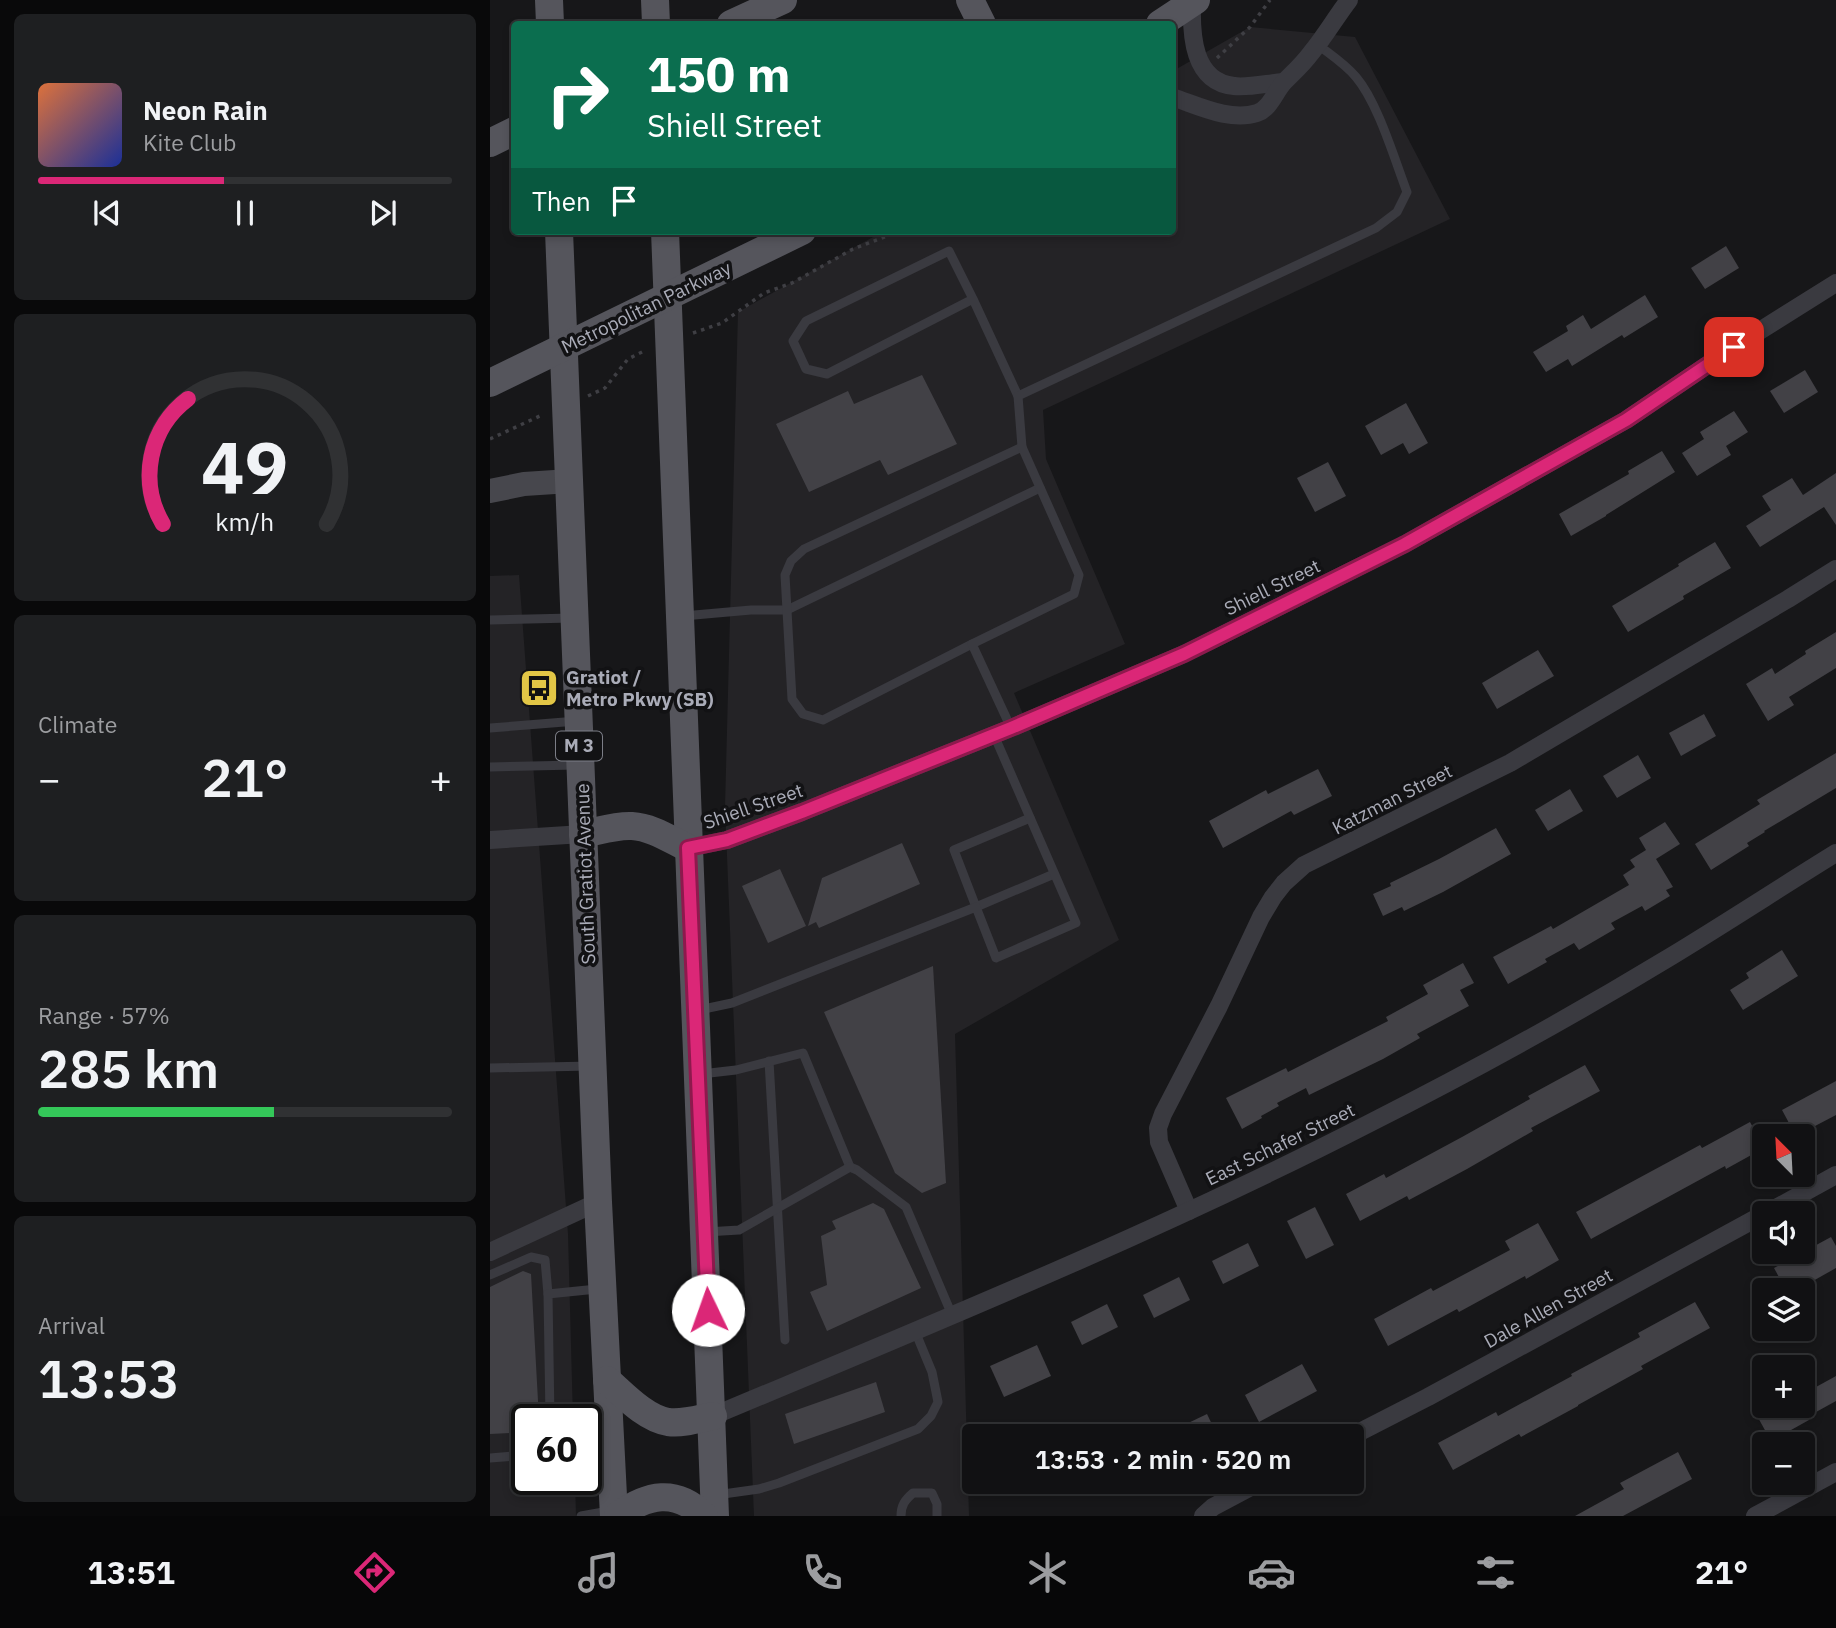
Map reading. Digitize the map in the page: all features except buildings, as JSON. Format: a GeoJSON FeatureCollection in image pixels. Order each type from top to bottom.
{"type":"FeatureCollection","features":[{"type":"Feature","properties":{"kind":"main road"},"geometry":{"type":"LineString","coordinates":[[549,0],[550,21]]}},
{"type":"Feature","properties":{"kind":"main road"},"geometry":{"type":"LineString","coordinates":[[655,0],[656,21]]}},
{"type":"Feature","properties":{"kind":"main road"},"geometry":{"type":"LineString","coordinates":[[738,21],[783,0]]}},
{"type":"Feature","properties":{"kind":"main road"},"geometry":{"type":"LineString","coordinates":[[970,0],[980,21]]}},
{"type":"Feature","properties":{"kind":"main road"},"geometry":{"type":"LineString","coordinates":[[1164,21],[1194,1]]}},
{"type":"Feature","properties":{"kind":"main road"},"geometry":{"type":"LineString","coordinates":[[490,143],[511,132]]}},
{"type":"Feature","properties":{"kind":"main road","name":"South Gratiot Avenue"},"geometry":{"type":"LineString","coordinates":[[559,235],[607,1380],[602,1419]]}},
{"type":"Feature","properties":{"kind":"main road"},"geometry":{"type":"LineString","coordinates":[[615,1514],[649,1498],[666,1497],[711,1509],[713,1416],[665,235]]}},
{"type":"Feature","properties":{"kind":"main road","name":"Metropolitan Parkway"},"geometry":{"type":"LineString","coordinates":[[490,383],[794,235]]}},
{"type":"Feature","properties":{"kind":"main road"},"geometry":{"type":"LineString","coordinates":[[583,834],[634,826],[653,831],[688,848]]}},
{"type":"Feature","properties":{"kind":"main road"},"geometry":{"type":"LineString","coordinates":[[607,1380],[649,1414],[667,1422],[688,1422],[713,1416]]}},
{"type":"Feature","properties":{"kind":"main road","name":"South Gratiot Avenue"},"geometry":{"type":"LineString","coordinates":[[602,1465],[615,1514]]}},
{"type":"Feature","properties":{"kind":"street"},"geometry":{"type":"LineString","coordinates":[[1176,98],[1216,112],[1244,116],[1266,109],[1283,82],[1318,45],[1349,0]]}},
{"type":"Feature","properties":{"kind":"street"},"geometry":{"type":"LineString","coordinates":[[1194,1],[1192,24],[1196,52],[1209,75],[1232,86],[1283,82]]}},
{"type":"Feature","properties":{"kind":"street","name":"Shiell Street"},"geometry":{"type":"LineString","coordinates":[[688,848],[727,840],[994,735],[1184,654],[1405,544],[1626,420],[1734,347],[1836,284]]}},
{"type":"Feature","properties":{"kind":"street"},"geometry":{"type":"LineString","coordinates":[[490,491],[524,484],[570,481]]}},
{"type":"Feature","properties":{"kind":"street","name":"Katzman Street"},"geometry":{"type":"LineString","coordinates":[[1189,1211],[1159,1142],[1158,1128],[1261,917],[1284,883],[1304,865],[1510,763],[1836,569]]}},
{"type":"Feature","properties":{"kind":"street"},"geometry":{"type":"LineString","coordinates":[[490,840],[583,834]]}},
{"type":"Feature","properties":{"kind":"street","name":"East Schafer Street"},"geometry":{"type":"LineString","coordinates":[[713,1416],[1189,1211],[1366,1125],[1552,1025],[1669,957],[1836,853]]}},
{"type":"Feature","properties":{"kind":"street","name":"Dale Allen Street"},"geometry":{"type":"LineString","coordinates":[[1787,1201],[1836,1175]]}},
{"type":"Feature","properties":{"kind":"street"},"geometry":{"type":"LineString","coordinates":[[490,1252],[598,1202]]}},
{"type":"Feature","properties":{"kind":"street","name":"Dale Allen Street"},"geometry":{"type":"LineString","coordinates":[[1364,1430],[1752,1220]]}},
{"type":"Feature","properties":{"kind":"street"},"geometry":{"type":"LineString","coordinates":[[1755,1516],[1836,1472]]}},
{"type":"Feature","properties":{"kind":"street"},"geometry":{"type":"LineString","coordinates":[[1203,1516],[1213,1507],[1237,1494]]}},
{"type":"Feature","properties":{"kind":"lane"},"geometry":{"type":"LineString","coordinates":[[1018,396],[1376,228],[1397,212],[1407,192],[1373,105],[1355,76],[1318,45]]}},
{"type":"Feature","properties":{"kind":"lane"},"geometry":{"type":"LineString","coordinates":[[973,299],[827,374],[806,369],[793,341],[806,321],[949,251],[973,299],[1018,396],[1022,447],[1079,575],[1074,594],[823,720],[803,714],[792,699],[785,575],[791,561],[804,549],[1022,447]]}},
{"type":"Feature","properties":{"kind":"lane"},"geometry":{"type":"LineString","coordinates":[[681,616],[787,610],[1040,488]]}},
{"type":"Feature","properties":{"kind":"lane"},"geometry":{"type":"LineString","coordinates":[[490,620],[574,617]]}},
{"type":"Feature","properties":{"kind":"lane"},"geometry":{"type":"LineString","coordinates":[[972,644],[1011,728]]}},
{"type":"Feature","properties":{"kind":"lane"},"geometry":{"type":"LineString","coordinates":[[490,728],[578,721]]}},
{"type":"Feature","properties":{"kind":"lane"},"geometry":{"type":"LineString","coordinates":[[994,735],[1076,923],[996,958],[954,850],[1030,818]]}},
{"type":"Feature","properties":{"kind":"lane"},"geometry":{"type":"LineString","coordinates":[[490,768],[580,765]]}},
{"type":"Feature","properties":{"kind":"lane"},"geometry":{"type":"LineString","coordinates":[[695,1011],[732,1003],[1054,874]]}},
{"type":"Feature","properties":{"kind":"lane"},"geometry":{"type":"LineString","coordinates":[[698,1074],[736,1070],[803,1053],[850,1167],[906,1208],[952,1315]]}},
{"type":"Feature","properties":{"kind":"lane"},"geometry":{"type":"LineString","coordinates":[[769,1062],[785,1340]]}},
{"type":"Feature","properties":{"kind":"lane"},"geometry":{"type":"LineString","coordinates":[[490,1068],[593,1066]]}},
{"type":"Feature","properties":{"kind":"lane"},"geometry":{"type":"LineString","coordinates":[[705,1232],[738,1230],[850,1167]]}},
{"type":"Feature","properties":{"kind":"lane"},"geometry":{"type":"LineString","coordinates":[[524,1237],[531,1257]]}},
{"type":"Feature","properties":{"kind":"lane"},"geometry":{"type":"LineString","coordinates":[[490,1275],[531,1257],[545,1260],[550,1404]]}},
{"type":"Feature","properties":{"kind":"lane"},"geometry":{"type":"LineString","coordinates":[[548,1294],[603,1289]]}},
{"type":"Feature","properties":{"kind":"lane"},"geometry":{"type":"LineString","coordinates":[[711,1509],[918,1429],[931,1416],[938,1402],[932,1372],[915,1331]]}},
{"type":"Feature","properties":{"kind":"lane"},"geometry":{"type":"LineString","coordinates":[[490,1458],[511,1456]]}},
{"type":"Feature","properties":{"kind":"lane"},"geometry":{"type":"LineString","coordinates":[[901,1516],[904,1502],[913,1493],[932,1493],[937,1504],[937,1516]]}},
{"type":"Feature","properties":{"kind":"lane"},"geometry":{"type":"LineString","coordinates":[[581,1516],[615,1514]]}},
{"type":"Feature","properties":{"kind":"path"},"geometry":{"type":"LineString","coordinates":[[1210,63],[1234,44],[1270,0]]}},
{"type":"Feature","properties":{"kind":"path"},"geometry":{"type":"LineString","coordinates":[[710,328],[722,323],[764,293],[792,283],[853,249],[890,235]]}},
{"type":"Feature","properties":{"kind":"path"},"geometry":{"type":"LineString","coordinates":[[595,393],[605,388],[628,359],[645,350]]}},
{"type":"Feature","properties":{"kind":"path"},"geometry":{"type":"LineString","coordinates":[[490,439],[534,418]]}},
{"type":"Feature","properties":{"kind":"shaded area"},"geometry":{"type":"Polygon","coordinates":[[[1250,27],[1355,37],[1450,219],[1043,410],[1046,459],[1125,644],[1014,693],[1119,940],[955,1034],[966,1424],[962,1424],[962,1494],[968,1494],[969,1516],[754,1516],[725,807],[738,312],[877,235],[1176,235],[1176,69],[1250,27]]]}},
{"type":"Feature","properties":{"kind":"shaded area"},"geometry":{"type":"Polygon","coordinates":[[[519,575],[568,1234],[573,1404],[511,1404],[511,1495],[575,1495],[576,1516],[490,1516],[490,576],[519,575]]]}},
{"type":"Feature","properties":{"kind":"place","name":"Gratiot / Metro Pkwy (SB)"},"geometry":{"type":"Point","coordinates":[539,688]}},
{"type":"Feature","properties":{"kind":"route"},"geometry":{"type":"LineString","coordinates":[[708,1310],[688,848],[727,840],[802,812],[1011,728],[1184,654],[1405,544],[1626,420],[1734,347]]}}]}
